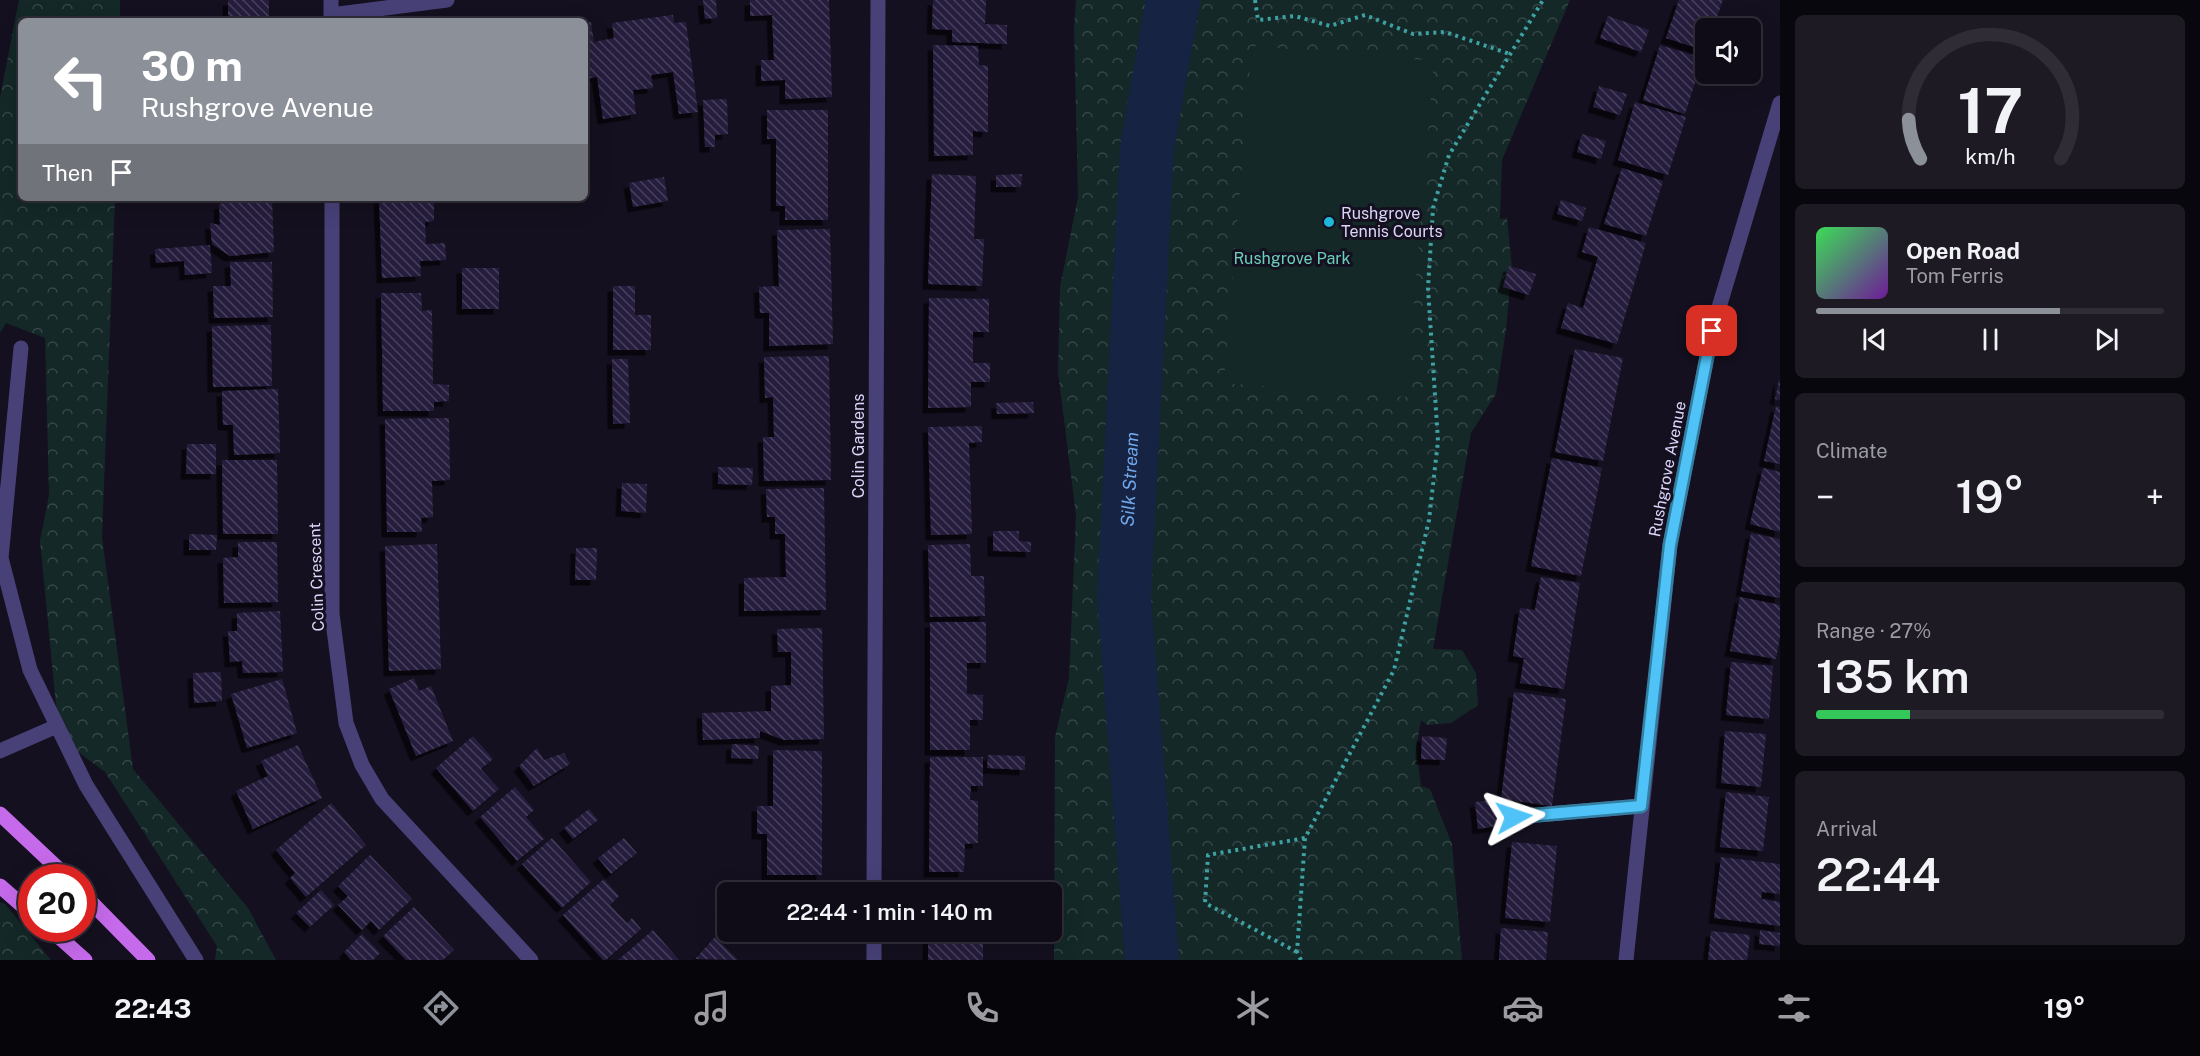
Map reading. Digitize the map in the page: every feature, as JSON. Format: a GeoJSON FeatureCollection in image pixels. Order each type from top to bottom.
{"type":"FeatureCollection","features":[{"type":"Feature","properties":{"kind":"main road"},"geometry":{"type":"LineString","coordinates":[[0,814],[55,864]]}},
{"type":"Feature","properties":{"kind":"main road"},"geometry":{"type":"LineString","coordinates":[[0,886],[18,902]]}},
{"type":"Feature","properties":{"kind":"main road"},"geometry":{"type":"LineString","coordinates":[[96,907],[148,960]]}},
{"type":"Feature","properties":{"kind":"main road"},"geometry":{"type":"LineString","coordinates":[[65,942],[85,960]]}},
{"type":"Feature","properties":{"kind":"street"},"geometry":{"type":"LineString","coordinates":[[331,12],[447,0]]}},
{"type":"Feature","properties":{"kind":"street","name":"Colin Gardens"},"geometry":{"type":"LineString","coordinates":[[874,882],[878,0]]}},
{"type":"Feature","properties":{"kind":"street","name":"Rushgrove Avenue"},"geometry":{"type":"LineString","coordinates":[[1626,960],[1670,545],[1712,331],[1780,103]]}},
{"type":"Feature","properties":{"kind":"street","name":"Colin Crescent"},"geometry":{"type":"LineString","coordinates":[[332,201],[332,614],[346,723],[362,765],[382,800],[531,960]]}},
{"type":"Feature","properties":{"kind":"street"},"geometry":{"type":"LineString","coordinates":[[21,348],[1,558],[30,670],[86,785],[196,960]]}},
{"type":"Feature","properties":{"kind":"street"},"geometry":{"type":"LineString","coordinates":[[0,751],[57,726]]}},
{"type":"Feature","properties":{"kind":"street"},"geometry":{"type":"LineString","coordinates":[[1514,817],[1641,806]]}},
{"type":"Feature","properties":{"kind":"street"},"geometry":{"type":"LineString","coordinates":[[873,960],[874,942]]}},
{"type":"Feature","properties":{"kind":"path"},"geometry":{"type":"LineString","coordinates":[[1255,0],[1258,20],[1294,16],[1330,26],[1365,15],[1413,34],[1445,32],[1510,54]]}},
{"type":"Feature","properties":{"kind":"path"},"geometry":{"type":"LineString","coordinates":[[1301,960],[1297,952],[1305,838],[1394,670],[1429,520],[1438,441],[1428,288],[1433,208],[1449,155],[1543,0]]}},
{"type":"Feature","properties":{"kind":"path"},"geometry":{"type":"LineString","coordinates":[[1297,952],[1205,903],[1208,855],[1305,838]]}},
{"type":"Feature","properties":{"kind":"green space"},"geometry":{"type":"Polygon","coordinates":[[[19,0],[120,0],[120,18],[18,18],[18,201],[115,201],[102,537],[133,769],[248,908],[276,960],[215,960],[217,946],[105,772],[70,746],[56,705],[40,541],[49,495],[45,338],[6,323],[0,333],[0,97],[19,0]]]}},
{"type":"Feature","properties":{"kind":"green space","name":"Rushgrove Park"},"geometry":{"type":"Polygon","coordinates":[[[1076,0],[1570,0],[1502,160],[1500,219],[1507,218],[1512,268],[1506,330],[1496,394],[1471,433],[1433,649],[1462,650],[1476,673],[1478,705],[1451,723],[1427,725],[1421,720],[1416,748],[1421,786],[1430,789],[1452,844],[1462,960],[1054,960],[1054,942],[1062,942],[1062,882],[1054,882],[1055,737],[1069,678],[1076,515],[1058,372],[1060,287],[1078,197],[1074,28],[1076,0]]]}},
{"type":"Feature","properties":{"kind":"green space","name":"Rushgrove Tennis Courts"},"geometry":{"type":"Polygon","coordinates":[[[1252,46],[1434,61],[1406,397],[1224,383],[1252,46]]]}},
{"type":"Feature","properties":{"kind":"green space"},"geometry":{"type":"Polygon","coordinates":[[[0,902],[5,904],[18,920],[18,942],[36,942],[51,960],[0,960],[0,902]]]}},
{"type":"Feature","properties":{"kind":"building"},"geometry":{"type":"Polygon","coordinates":[[[228,0],[269,0],[269,18],[228,18],[228,0]]]}},
{"type":"Feature","properties":{"kind":"building"},"geometry":{"type":"Polygon","coordinates":[[[703,0],[716,0],[717,18],[705,19],[703,0]]]}},
{"type":"Feature","properties":{"kind":"building"},"geometry":{"type":"Polygon","coordinates":[[[750,0],[829,0],[832,97],[785,99],[785,80],[761,81],[761,60],[774,60],[772,15],[750,16],[750,0]]]}},
{"type":"Feature","properties":{"kind":"building"},"geometry":{"type":"Polygon","coordinates":[[[933,0],[986,0],[985,24],[1007,25],[1007,44],[952,42],[952,30],[932,29],[933,0]]]}},
{"type":"Feature","properties":{"kind":"building"},"geometry":{"type":"Polygon","coordinates":[[[1679,0],[1723,0],[1717,18],[1695,18],[1695,47],[1666,38],[1679,0]]]}},
{"type":"Feature","properties":{"kind":"building"},"geometry":{"type":"Polygon","coordinates":[[[673,15],[674,23],[686,22],[698,112],[679,114],[673,72],[651,75],[653,88],[633,90],[636,114],[603,119],[597,77],[588,78],[588,22],[591,22],[594,42],[614,38],[612,23],[673,15]]]}},
{"type":"Feature","properties":{"kind":"building"},"geometry":{"type":"Polygon","coordinates":[[[1608,16],[1649,30],[1641,52],[1600,38],[1608,16]]]}},
{"type":"Feature","properties":{"kind":"building"},"geometry":{"type":"Polygon","coordinates":[[[933,45],[978,46],[979,65],[988,66],[988,132],[973,131],[973,155],[934,156],[933,45]]]}},
{"type":"Feature","properties":{"kind":"building"},"geometry":{"type":"Polygon","coordinates":[[[1660,45],[1695,56],[1695,83],[1685,114],[1643,100],[1660,45]]]}},
{"type":"Feature","properties":{"kind":"building"},"geometry":{"type":"Polygon","coordinates":[[[1599,86],[1627,94],[1620,115],[1593,107],[1599,86]]]}},
{"type":"Feature","properties":{"kind":"building"},"geometry":{"type":"Polygon","coordinates":[[[727,99],[728,134],[715,135],[715,147],[705,147],[703,100],[727,99]]]}},
{"type":"Feature","properties":{"kind":"building"},"geometry":{"type":"Polygon","coordinates":[[[1635,102],[1686,117],[1668,175],[1618,160],[1635,102]]]}},
{"type":"Feature","properties":{"kind":"building"},"geometry":{"type":"Polygon","coordinates":[[[767,110],[828,110],[828,220],[785,220],[785,206],[776,206],[776,139],[767,139],[767,110]]]}},
{"type":"Feature","properties":{"kind":"building"},"geometry":{"type":"Polygon","coordinates":[[[1582,134],[1606,141],[1601,159],[1577,152],[1582,134]]]}},
{"type":"Feature","properties":{"kind":"building"},"geometry":{"type":"Polygon","coordinates":[[[1622,168],[1663,181],[1646,236],[1604,224],[1622,168]]]}},
{"type":"Feature","properties":{"kind":"building"},"geometry":{"type":"Polygon","coordinates":[[[932,174],[976,176],[974,239],[984,239],[982,286],[928,284],[932,174]]]}},
{"type":"Feature","properties":{"kind":"building"},"geometry":{"type":"Polygon","coordinates":[[[1022,174],[1021,187],[996,187],[996,175],[1022,174]]]}},
{"type":"Feature","properties":{"kind":"building"},"geometry":{"type":"Polygon","coordinates":[[[664,177],[668,201],[633,207],[629,183],[664,177]]]}},
{"type":"Feature","properties":{"kind":"building"},"geometry":{"type":"Polygon","coordinates":[[[1561,200],[1586,208],[1582,221],[1557,214],[1561,200]]]}},
{"type":"Feature","properties":{"kind":"building"},"geometry":{"type":"Polygon","coordinates":[[[272,201],[274,252],[230,256],[212,244],[210,223],[220,225],[219,204],[272,201]]]}},
{"type":"Feature","properties":{"kind":"building"},"geometry":{"type":"Polygon","coordinates":[[[379,201],[434,201],[434,221],[425,222],[426,244],[445,243],[446,260],[420,261],[421,276],[382,278],[379,201]]]}},
{"type":"Feature","properties":{"kind":"building"},"geometry":{"type":"Polygon","coordinates":[[[1589,227],[1646,243],[1617,344],[1561,328],[1568,303],[1583,308],[1598,257],[1582,252],[1589,227]]]}},
{"type":"Feature","properties":{"kind":"building"},"geometry":{"type":"Polygon","coordinates":[[[830,229],[833,344],[769,346],[769,313],[760,313],[759,287],[779,286],[777,230],[830,229]]]}},
{"type":"Feature","properties":{"kind":"building"},"geometry":{"type":"Polygon","coordinates":[[[210,245],[212,273],[185,275],[184,261],[156,263],[155,249],[210,245]]]}},
{"type":"Feature","properties":{"kind":"building"},"geometry":{"type":"Polygon","coordinates":[[[230,262],[272,262],[273,317],[214,318],[213,286],[231,286],[230,262]]]}},
{"type":"Feature","properties":{"kind":"building"},"geometry":{"type":"Polygon","coordinates":[[[1509,266],[1536,274],[1529,295],[1503,287],[1509,266]]]}},
{"type":"Feature","properties":{"kind":"building"},"geometry":{"type":"Polygon","coordinates":[[[462,268],[499,268],[499,309],[462,309],[462,268]]]}},
{"type":"Feature","properties":{"kind":"building"},"geometry":{"type":"Polygon","coordinates":[[[613,286],[635,286],[635,315],[651,315],[651,350],[613,350],[613,286]]]}},
{"type":"Feature","properties":{"kind":"building"},"geometry":{"type":"Polygon","coordinates":[[[381,293],[421,293],[422,311],[432,310],[433,384],[449,385],[449,401],[434,402],[434,411],[383,411],[381,293]]]}},
{"type":"Feature","properties":{"kind":"building"},"geometry":{"type":"Polygon","coordinates":[[[929,298],[989,299],[989,332],[973,332],[973,363],[990,363],[990,382],[971,382],[971,407],[928,408],[929,298]]]}},
{"type":"Feature","properties":{"kind":"building"},"geometry":{"type":"Polygon","coordinates":[[[271,325],[272,386],[213,387],[212,326],[271,325]]]}},
{"type":"Feature","properties":{"kind":"building"},"geometry":{"type":"Polygon","coordinates":[[[1575,349],[1623,358],[1603,461],[1555,452],[1575,349]]]}},
{"type":"Feature","properties":{"kind":"building"},"geometry":{"type":"Polygon","coordinates":[[[829,356],[831,480],[764,481],[763,437],[774,437],[773,397],[765,398],[764,357],[829,356]]]}},
{"type":"Feature","properties":{"kind":"building"},"geometry":{"type":"Polygon","coordinates":[[[612,359],[628,359],[630,423],[613,424],[612,359]]]}},
{"type":"Feature","properties":{"kind":"building"},"geometry":{"type":"Polygon","coordinates":[[[1780,380],[1780,400],[1775,399],[1780,380]]]}},
{"type":"Feature","properties":{"kind":"building"},"geometry":{"type":"Polygon","coordinates":[[[278,389],[280,453],[234,455],[233,425],[223,425],[222,391],[278,389]]]}},
{"type":"Feature","properties":{"kind":"building"},"geometry":{"type":"Polygon","coordinates":[[[1033,402],[1034,413],[997,414],[996,403],[1033,402]]]}},
{"type":"Feature","properties":{"kind":"building"},"geometry":{"type":"Polygon","coordinates":[[[1776,406],[1780,407],[1780,464],[1764,461],[1776,406]]]}},
{"type":"Feature","properties":{"kind":"building"},"geometry":{"type":"Polygon","coordinates":[[[449,418],[450,480],[432,481],[433,517],[421,518],[422,532],[387,532],[385,419],[449,418]]]}},
{"type":"Feature","properties":{"kind":"building"},"geometry":{"type":"Polygon","coordinates":[[[982,426],[982,442],[969,443],[972,534],[931,535],[928,427],[982,426]]]}},
{"type":"Feature","properties":{"kind":"building"},"geometry":{"type":"Polygon","coordinates":[[[187,444],[216,444],[216,474],[186,474],[187,444]]]}},
{"type":"Feature","properties":{"kind":"building"},"geometry":{"type":"Polygon","coordinates":[[[1552,458],[1602,468],[1581,576],[1531,566],[1552,458]]]}},
{"type":"Feature","properties":{"kind":"building"},"geometry":{"type":"Polygon","coordinates":[[[222,460],[277,460],[278,534],[223,534],[222,460]]]}},
{"type":"Feature","properties":{"kind":"building"},"geometry":{"type":"Polygon","coordinates":[[[718,467],[753,468],[752,485],[718,484],[718,467]]]}},
{"type":"Feature","properties":{"kind":"building"},"geometry":{"type":"Polygon","coordinates":[[[1763,468],[1780,472],[1780,532],[1750,524],[1763,468]]]}},
{"type":"Feature","properties":{"kind":"building"},"geometry":{"type":"Polygon","coordinates":[[[622,483],[647,484],[646,513],[621,511],[622,483]]]}},
{"type":"Feature","properties":{"kind":"building"},"geometry":{"type":"Polygon","coordinates":[[[824,488],[826,610],[744,611],[744,578],[786,577],[785,534],[775,534],[775,517],[767,517],[766,489],[824,488]]]}},
{"type":"Feature","properties":{"kind":"building"},"geometry":{"type":"Polygon","coordinates":[[[993,531],[1019,531],[1019,541],[1031,542],[1031,552],[993,551],[993,531]]]}},
{"type":"Feature","properties":{"kind":"building"},"geometry":{"type":"Polygon","coordinates":[[[1751,533],[1780,539],[1780,598],[1741,591],[1751,533]]]}},
{"type":"Feature","properties":{"kind":"building"},"geometry":{"type":"Polygon","coordinates":[[[189,534],[217,535],[216,550],[189,550],[189,534]]]}},
{"type":"Feature","properties":{"kind":"building"},"geometry":{"type":"Polygon","coordinates":[[[238,542],[277,542],[278,602],[224,603],[223,558],[238,557],[238,542]]]}},
{"type":"Feature","properties":{"kind":"building"},"geometry":{"type":"Polygon","coordinates":[[[437,544],[441,669],[389,671],[385,546],[437,544]]]}},
{"type":"Feature","properties":{"kind":"building"},"geometry":{"type":"Polygon","coordinates":[[[970,544],[971,576],[984,576],[985,616],[930,617],[928,545],[970,544]]]}},
{"type":"Feature","properties":{"kind":"building"},"geometry":{"type":"Polygon","coordinates":[[[576,548],[597,548],[596,580],[575,580],[576,548]]]}},
{"type":"Feature","properties":{"kind":"building"},"geometry":{"type":"Polygon","coordinates":[[[1541,577],[1580,583],[1564,689],[1520,683],[1524,658],[1513,656],[1520,608],[1535,610],[1541,577]]]}},
{"type":"Feature","properties":{"kind":"building"},"geometry":{"type":"Polygon","coordinates":[[[1740,597],[1780,605],[1780,636],[1776,659],[1730,651],[1740,597]]]}},
{"type":"Feature","properties":{"kind":"building"},"geometry":{"type":"Polygon","coordinates":[[[280,611],[283,672],[243,673],[242,661],[230,662],[228,631],[237,631],[237,613],[280,611]]]}},
{"type":"Feature","properties":{"kind":"building"},"geometry":{"type":"Polygon","coordinates":[[[930,622],[986,622],[986,663],[967,663],[967,694],[983,695],[983,720],[970,720],[970,750],[930,750],[930,622]]]}},
{"type":"Feature","properties":{"kind":"building"},"geometry":{"type":"Polygon","coordinates":[[[822,628],[824,739],[784,740],[760,731],[760,738],[703,740],[702,713],[771,711],[771,686],[791,685],[791,652],[778,652],[777,629],[822,628]]]}},
{"type":"Feature","properties":{"kind":"building"},"geometry":{"type":"Polygon","coordinates":[[[1731,662],[1773,666],[1769,719],[1726,715],[1731,662]]]}},
{"type":"Feature","properties":{"kind":"building"},"geometry":{"type":"Polygon","coordinates":[[[221,672],[222,701],[194,703],[193,673],[221,672]]]}},
{"type":"Feature","properties":{"kind":"building"},"geometry":{"type":"Polygon","coordinates":[[[414,678],[419,691],[431,686],[453,741],[416,756],[389,689],[414,678]]]}},
{"type":"Feature","properties":{"kind":"building"},"geometry":{"type":"Polygon","coordinates":[[[282,679],[297,733],[247,748],[231,694],[282,679]]]}},
{"type":"Feature","properties":{"kind":"building"},"geometry":{"type":"Polygon","coordinates":[[[1514,692],[1566,699],[1552,806],[1501,799],[1514,692]]]}},
{"type":"Feature","properties":{"kind":"building"},"geometry":{"type":"Polygon","coordinates":[[[1725,731],[1766,734],[1761,787],[1721,783],[1725,731]]]}},
{"type":"Feature","properties":{"kind":"building"},"geometry":{"type":"Polygon","coordinates":[[[473,736],[493,759],[481,769],[499,789],[473,811],[436,768],[473,736]]]}},
{"type":"Feature","properties":{"kind":"building"},"geometry":{"type":"Polygon","coordinates":[[[1422,736],[1447,738],[1445,760],[1421,759],[1422,736]]]}},
{"type":"Feature","properties":{"kind":"building"},"geometry":{"type":"Polygon","coordinates":[[[732,744],[759,746],[758,759],[731,758],[732,744]]]}},
{"type":"Feature","properties":{"kind":"building"},"geometry":{"type":"Polygon","coordinates":[[[298,745],[322,798],[253,829],[236,791],[268,776],[261,761],[298,745]]]}},
{"type":"Feature","properties":{"kind":"building"},"geometry":{"type":"Polygon","coordinates":[[[537,748],[544,760],[564,753],[570,764],[534,786],[519,766],[537,748]]]}},
{"type":"Feature","properties":{"kind":"building"},"geometry":{"type":"Polygon","coordinates":[[[773,750],[822,751],[822,875],[767,875],[767,834],[757,834],[757,806],[773,806],[773,750]]]}},
{"type":"Feature","properties":{"kind":"building"},"geometry":{"type":"Polygon","coordinates":[[[988,755],[1025,756],[1025,770],[987,768],[988,755]]]}},
{"type":"Feature","properties":{"kind":"building"},"geometry":{"type":"Polygon","coordinates":[[[930,757],[983,757],[983,786],[971,786],[970,800],[978,801],[978,843],[965,844],[964,872],[929,872],[930,757]]]}},
{"type":"Feature","properties":{"kind":"building"},"geometry":{"type":"Polygon","coordinates":[[[515,787],[534,810],[526,817],[544,839],[517,861],[480,817],[515,787]]]}},
{"type":"Feature","properties":{"kind":"building"},"geometry":{"type":"Polygon","coordinates":[[[1726,792],[1769,797],[1763,851],[1720,847],[1726,792]]]}},
{"type":"Feature","properties":{"kind":"building"},"geometry":{"type":"Polygon","coordinates":[[[1501,799],[1504,825],[1478,829],[1475,802],[1501,799]]]}},
{"type":"Feature","properties":{"kind":"building"},"geometry":{"type":"Polygon","coordinates":[[[331,803],[366,845],[306,897],[290,878],[295,873],[276,850],[331,803]]]}},
{"type":"Feature","properties":{"kind":"building"},"geometry":{"type":"Polygon","coordinates":[[[589,809],[598,820],[573,839],[564,828],[589,809]]]}},
{"type":"Feature","properties":{"kind":"building"},"geometry":{"type":"Polygon","coordinates":[[[552,838],[591,882],[562,908],[522,864],[552,838]]]}},
{"type":"Feature","properties":{"kind":"building"},"geometry":{"type":"Polygon","coordinates":[[[624,838],[637,853],[611,874],[598,858],[624,838]]]}},
{"type":"Feature","properties":{"kind":"building"},"geometry":{"type":"Polygon","coordinates":[[[1512,842],[1557,846],[1550,922],[1505,918],[1512,842]]]}},
{"type":"Feature","properties":{"kind":"building"},"geometry":{"type":"Polygon","coordinates":[[[370,855],[412,899],[379,930],[371,921],[362,930],[338,905],[348,896],[338,886],[370,855]]]}},
{"type":"Feature","properties":{"kind":"building"},"geometry":{"type":"Polygon","coordinates":[[[1721,857],[1780,864],[1780,894],[1762,892],[1761,899],[1780,902],[1780,926],[1714,918],[1721,857]]]}},
{"type":"Feature","properties":{"kind":"building"},"geometry":{"type":"Polygon","coordinates":[[[604,879],[619,896],[610,905],[627,923],[632,918],[641,929],[606,960],[603,960],[563,915],[604,879]]]}},
{"type":"Feature","properties":{"kind":"building"},"geometry":{"type":"Polygon","coordinates":[[[783,880],[824,880],[824,882],[783,882],[783,880]]]}},
{"type":"Feature","properties":{"kind":"building"},"geometry":{"type":"Polygon","coordinates":[[[321,890],[334,905],[310,927],[296,913],[321,890]]]}},
{"type":"Feature","properties":{"kind":"building"},"geometry":{"type":"Polygon","coordinates":[[[414,907],[454,950],[443,960],[406,960],[383,936],[414,907]]]}},
{"type":"Feature","properties":{"kind":"building"},"geometry":{"type":"Polygon","coordinates":[[[1501,928],[1548,932],[1546,960],[1499,960],[1501,928]]]}},
{"type":"Feature","properties":{"kind":"building"},"geometry":{"type":"Polygon","coordinates":[[[653,930],[679,960],[618,960],[653,930]]]}},
{"type":"Feature","properties":{"kind":"building"},"geometry":{"type":"Polygon","coordinates":[[[1760,930],[1780,933],[1780,946],[1759,944],[1760,930]]]}},
{"type":"Feature","properties":{"kind":"building"},"geometry":{"type":"Polygon","coordinates":[[[1711,931],[1750,935],[1747,960],[1708,960],[1711,931]]]}},
{"type":"Feature","properties":{"kind":"building"},"geometry":{"type":"Polygon","coordinates":[[[362,934],[380,953],[373,960],[351,960],[344,952],[362,934]]]}},
{"type":"Feature","properties":{"kind":"building"},"geometry":{"type":"Polygon","coordinates":[[[715,937],[717,942],[720,942],[738,960],[695,959],[715,937]]]}},
{"type":"Feature","properties":{"kind":"building"},"geometry":{"type":"Polygon","coordinates":[[[928,942],[983,942],[983,960],[928,960],[928,942]]]}},
{"type":"Feature","properties":{"kind":"waterway","name":"Silk Stream"},"geometry":{"type":"LineString","coordinates":[[1152,960],[1124,597],[1147,148],[1173,0]]}},
{"type":"Feature","properties":{"kind":"place","name":"Rushgrove Tennis Courts"},"geometry":{"type":"Point","coordinates":[1329,222]}},
{"type":"Feature","properties":{"kind":"route"},"geometry":{"type":"LineString","coordinates":[[1514,817],[1641,806],[1670,545],[1712,331]]}}]}
